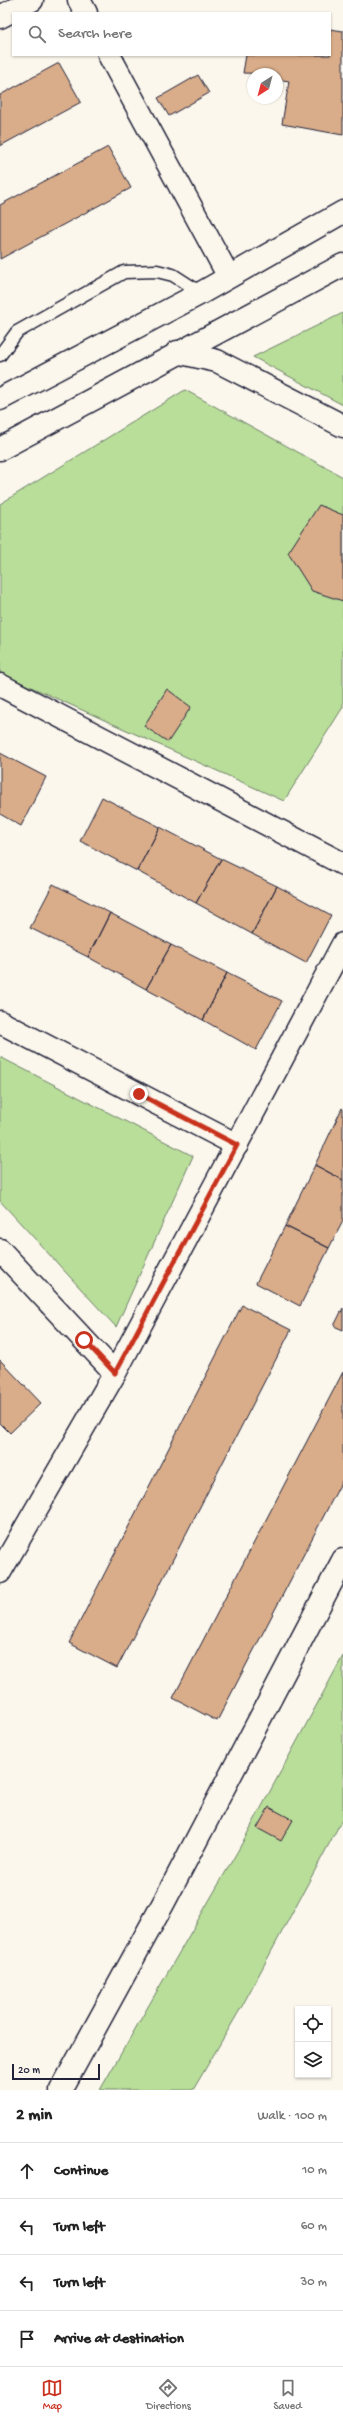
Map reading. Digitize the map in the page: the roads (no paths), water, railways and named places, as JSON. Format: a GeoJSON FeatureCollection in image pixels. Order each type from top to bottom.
{"type":"FeatureCollection","features":[{"type":"Feature","properties":{"kind":"street"},"geometry":{"type":"LineString","coordinates":[[0,17],[32,0]]}},
{"type":"Feature","properties":{"kind":"street"},"geometry":{"type":"LineString","coordinates":[[79,0],[85,12]]}},
{"type":"Feature","properties":{"kind":"street"},"geometry":{"type":"LineString","coordinates":[[110,56],[229,277]]}},
{"type":"Feature","properties":{"kind":"street"},"geometry":{"type":"LineString","coordinates":[[0,399],[201,293],[343,212]]}},
{"type":"Feature","properties":{"kind":"street"},"geometry":{"type":"LineString","coordinates":[[0,448],[177,352],[343,265]]}},
{"type":"Feature","properties":{"kind":"street"},"geometry":{"type":"LineString","coordinates":[[177,352],[217,361],[343,426]]}},
{"type":"Feature","properties":{"kind":"street"},"geometry":{"type":"LineString","coordinates":[[0,685],[343,864]]}},
{"type":"Feature","properties":{"kind":"street"},"geometry":{"type":"LineString","coordinates":[[0,1572],[115,1373],[343,944]]}},
{"type":"Feature","properties":{"kind":"street"},"geometry":{"type":"LineString","coordinates":[[0,1022],[237,1145]]}},
{"type":"Feature","properties":{"kind":"street"},"geometry":{"type":"LineString","coordinates":[[0,1250],[115,1373]]}},
{"type":"Feature","properties":{"kind":"street"},"geometry":{"type":"LineString","coordinates":[[61,2090],[164,1902],[343,1560]]}},
{"type":"Feature","properties":{"kind":"lane"},"geometry":{"type":"LineString","coordinates":[[0,355],[17,332],[124,272],[140,270],[168,273],[188,283],[201,293]]}}]}
